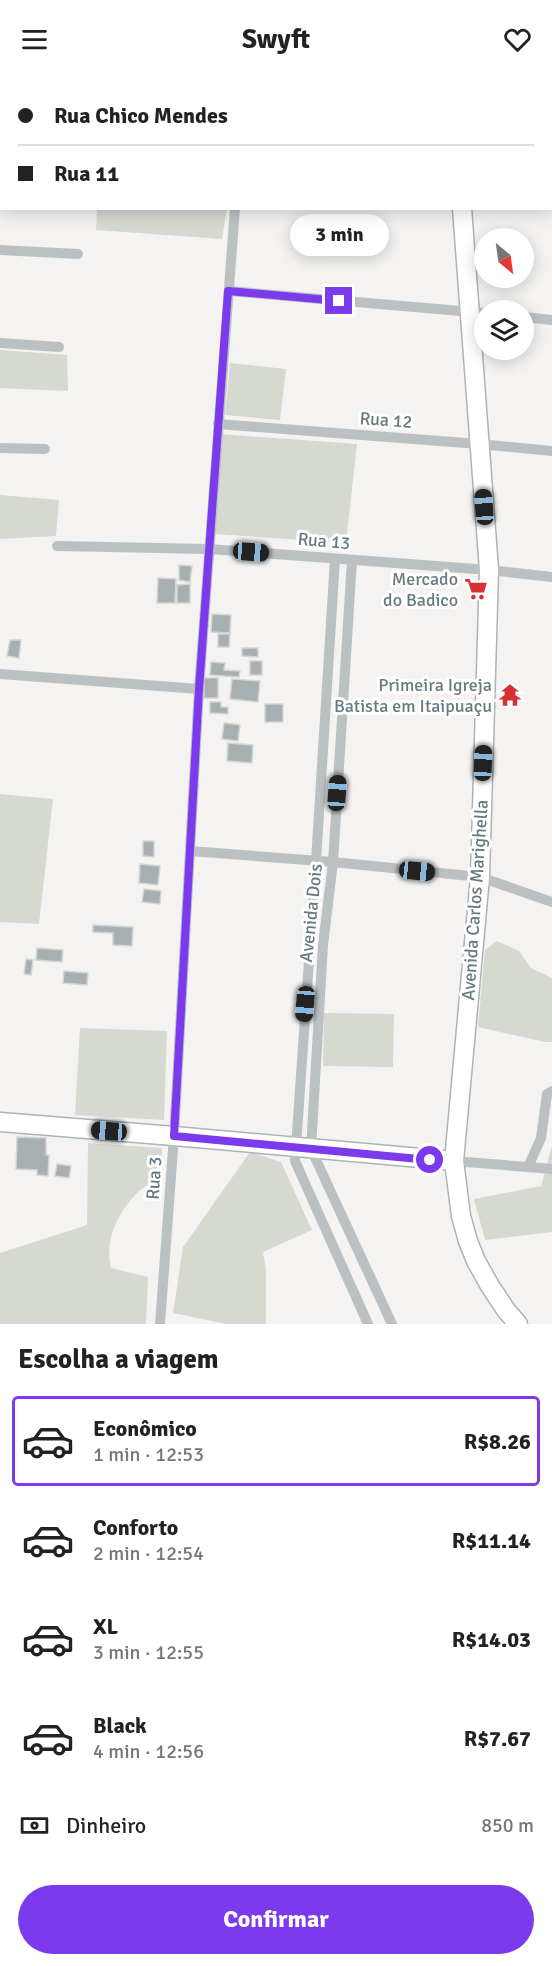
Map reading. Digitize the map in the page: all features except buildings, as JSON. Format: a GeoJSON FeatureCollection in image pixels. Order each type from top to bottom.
{"type":"FeatureCollection","features":[{"type":"Feature","properties":{"kind":"main road","name":"Avenida Carlos Marighella"},"geometry":{"type":"LineString","coordinates":[[462,210],[476,300]]}},
{"type":"Feature","properties":{"kind":"main road","name":"Avenida Carlos Marighella"},"geometry":{"type":"LineString","coordinates":[[478,360],[479,444],[489,570],[480,877],[454,1161],[461,1216],[468,1241],[490,1286],[518,1324]]}},
{"type":"Feature","properties":{"kind":"main road"},"geometry":{"type":"LineString","coordinates":[[0,1122],[454,1161]]}},
{"type":"Feature","properties":{"kind":"street","name":"Rua 3"},"geometry":{"type":"LineString","coordinates":[[160,1324],[174,1136],[199,689],[235,210]]}},
{"type":"Feature","properties":{"kind":"street"},"geometry":{"type":"LineString","coordinates":[[0,250],[78,254]]}},
{"type":"Feature","properties":{"kind":"street"},"geometry":{"type":"LineString","coordinates":[[228,291],[474,313]]}},
{"type":"Feature","properties":{"kind":"street"},"geometry":{"type":"LineString","coordinates":[[534,318],[552,320]]}},
{"type":"Feature","properties":{"kind":"street"},"geometry":{"type":"LineString","coordinates":[[0,343],[59,347]]}},
{"type":"Feature","properties":{"kind":"street","name":"Rua 12"},"geometry":{"type":"LineString","coordinates":[[218,424],[552,451]]}},
{"type":"Feature","properties":{"kind":"street"},"geometry":{"type":"LineString","coordinates":[[0,448],[45,449]]}},
{"type":"Feature","properties":{"kind":"street","name":"Rua 13"},"geometry":{"type":"LineString","coordinates":[[57,546],[209,549],[489,570],[552,577]]}},
{"type":"Feature","properties":{"kind":"street","name":"Avenida Dois"},"geometry":{"type":"LineString","coordinates":[[335,559],[316,861],[303,1148],[392,1324]]}},
{"type":"Feature","properties":{"kind":"street","name":"Avenida Dois"},"geometry":{"type":"LineString","coordinates":[[352,560],[333,862],[303,1148],[295,1161],[368,1324]]}},
{"type":"Feature","properties":{"kind":"street"},"geometry":{"type":"LineString","coordinates":[[0,674],[199,689]]}},
{"type":"Feature","properties":{"kind":"street"},"geometry":{"type":"LineString","coordinates":[[189,851],[333,862],[480,877],[552,902]]}},
{"type":"Feature","properties":{"kind":"street"},"geometry":{"type":"LineString","coordinates":[[528,1167],[541,1137],[547,1094],[552,1091]]}},
{"type":"Feature","properties":{"kind":"street"},"geometry":{"type":"LineString","coordinates":[[454,1161],[552,1169]]}},
{"type":"Feature","properties":{"kind":"shaded area"},"geometry":{"type":"Polygon","coordinates":[[[97,210],[227,210],[222,239],[96,230],[97,210]]]}},
{"type":"Feature","properties":{"kind":"shaded area"},"geometry":{"type":"Polygon","coordinates":[[[0,350],[67,355],[68,391],[0,388],[0,350]]]}},
{"type":"Feature","properties":{"kind":"shaded area"},"geometry":{"type":"Polygon","coordinates":[[[230,363],[286,369],[280,420],[225,415],[230,363]]]}},
{"type":"Feature","properties":{"kind":"shaded area"},"geometry":{"type":"Polygon","coordinates":[[[220,434],[357,444],[346,543],[214,534],[220,434]]]}},
{"type":"Feature","properties":{"kind":"shaded area"},"geometry":{"type":"Polygon","coordinates":[[[0,495],[59,500],[56,536],[0,539],[0,495]]]}},
{"type":"Feature","properties":{"kind":"shaded area"},"geometry":{"type":"Polygon","coordinates":[[[0,794],[53,799],[39,924],[0,922],[0,794]]]}},
{"type":"Feature","properties":{"kind":"shaded area"},"geometry":{"type":"Polygon","coordinates":[[[497,941],[519,951],[531,968],[552,978],[552,1042],[478,1027],[485,950],[497,941]]]}},
{"type":"Feature","properties":{"kind":"shaded area"},"geometry":{"type":"Polygon","coordinates":[[[324,1013],[394,1014],[393,1067],[323,1066],[324,1013]]]}},
{"type":"Feature","properties":{"kind":"shaded area"},"geometry":{"type":"Polygon","coordinates":[[[80,1028],[167,1031],[164,1120],[75,1115],[80,1028]]]}},
{"type":"Feature","properties":{"kind":"shaded area"},"geometry":{"type":"Polygon","coordinates":[[[88,1143],[162,1148],[159,1172],[125,1207],[115,1226],[109,1257],[111,1268],[148,1277],[146,1324],[0,1324],[0,1253],[87,1225],[88,1143]]]}},
{"type":"Feature","properties":{"kind":"shaded area"},"geometry":{"type":"Polygon","coordinates":[[[552,1146],[552,1232],[485,1240],[474,1199],[541,1186],[552,1146]]]}},
{"type":"Feature","properties":{"kind":"shaded area"},"geometry":{"type":"Polygon","coordinates":[[[250,1152],[281,1162],[312,1230],[263,1252],[266,1270],[266,1324],[226,1324],[173,1313],[183,1247],[250,1152]]]}},
{"type":"Feature","properties":{"kind":"place","name":"Mercado do Badico"},"geometry":{"type":"Point","coordinates":[476,589]}},
{"type":"Feature","properties":{"kind":"place","name":"Primeira Igreja Batista em Itaipuaçu"},"geometry":{"type":"Point","coordinates":[510,695]}},
{"type":"Feature","properties":{"kind":"route"},"geometry":{"type":"LineString","coordinates":[[339,301],[228,291],[199,689],[174,1136],[430,1160]]}}]}
